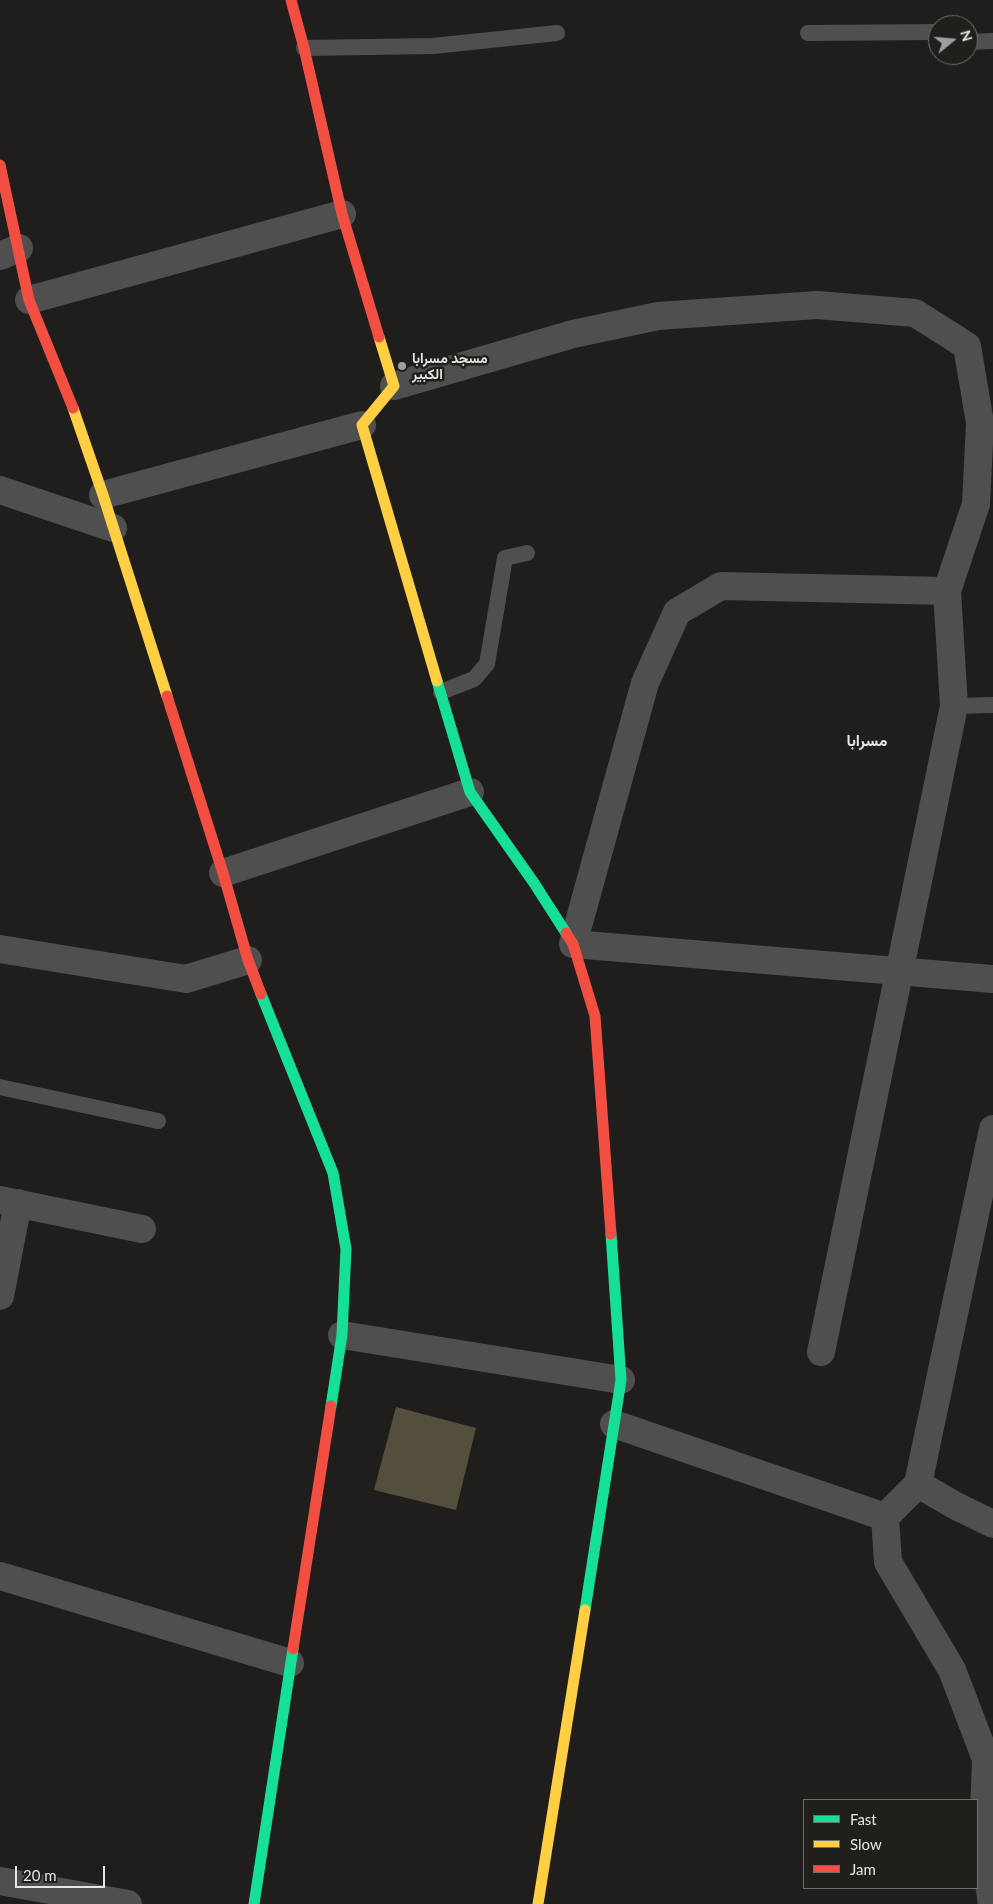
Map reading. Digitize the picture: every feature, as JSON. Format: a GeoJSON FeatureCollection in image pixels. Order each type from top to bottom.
{"type":"FeatureCollection","features":[{"type":"Feature","properties":{"kind":"street"},"geometry":{"type":"LineString","coordinates":[[291,0],[304,48],[342,214],[394,386]]}},
{"type":"Feature","properties":{"kind":"street"},"geometry":{"type":"LineString","coordinates":[[0,165],[9,252],[69,396],[103,495],[223,873],[248,960],[333,1173],[346,1249],[342,1335],[254,1904]]}},
{"type":"Feature","properties":{"kind":"street"},"geometry":{"type":"LineString","coordinates":[[29,300],[342,214]]}},
{"type":"Feature","properties":{"kind":"street"},"geometry":{"type":"LineString","coordinates":[[103,495],[362,425],[394,386],[573,334],[658,316],[817,305],[915,313],[967,346],[980,423],[976,504],[947,591],[954,706],[821,1352]]}},
{"type":"Feature","properties":{"kind":"street"},"geometry":{"type":"LineString","coordinates":[[362,425],[470,792],[534,883],[572,944],[595,1016],[621,1380],[538,1904]]}},
{"type":"Feature","properties":{"kind":"street"},"geometry":{"type":"LineString","coordinates":[[0,490],[113,528]]}},
{"type":"Feature","properties":{"kind":"street"},"geometry":{"type":"LineString","coordinates":[[572,944],[645,683],[677,612],[721,586],[947,591]]}},
{"type":"Feature","properties":{"kind":"street"},"geometry":{"type":"LineString","coordinates":[[223,873],[470,792]]}},
{"type":"Feature","properties":{"kind":"street"},"geometry":{"type":"LineString","coordinates":[[572,944],[993,979]]}},
{"type":"Feature","properties":{"kind":"street"},"geometry":{"type":"LineString","coordinates":[[0,949],[186,979],[248,960]]}},
{"type":"Feature","properties":{"kind":"street"},"geometry":{"type":"LineString","coordinates":[[992,1903],[986,1759],[952,1670],[888,1562],[885,1517],[918,1484],[993,1129]]}},
{"type":"Feature","properties":{"kind":"street"},"geometry":{"type":"LineString","coordinates":[[0,1296],[9,1202],[142,1229]]}},
{"type":"Feature","properties":{"kind":"street"},"geometry":{"type":"LineString","coordinates":[[342,1335],[621,1380]]}},
{"type":"Feature","properties":{"kind":"street"},"geometry":{"type":"LineString","coordinates":[[614,1424],[885,1517]]}},
{"type":"Feature","properties":{"kind":"street"},"geometry":{"type":"LineString","coordinates":[[918,1484],[956,1506],[993,1524]]}},
{"type":"Feature","properties":{"kind":"street"},"geometry":{"type":"LineString","coordinates":[[0,1576],[290,1663]]}},
{"type":"Feature","properties":{"kind":"street"},"geometry":{"type":"LineString","coordinates":[[0,1881],[128,1904]]}},
{"type":"Feature","properties":{"kind":"lane"},"geometry":{"type":"LineString","coordinates":[[808,34],[928,32]]}},
{"type":"Feature","properties":{"kind":"lane"},"geometry":{"type":"LineString","coordinates":[[304,48],[433,46],[557,33]]}},
{"type":"Feature","properties":{"kind":"lane"},"geometry":{"type":"LineString","coordinates":[[978,41],[993,40]]}},
{"type":"Feature","properties":{"kind":"lane"},"geometry":{"type":"LineString","coordinates":[[441,692],[474,679],[487,664],[505,558],[527,553]]}},
{"type":"Feature","properties":{"kind":"lane"},"geometry":{"type":"LineString","coordinates":[[954,706],[993,705]]}},
{"type":"Feature","properties":{"kind":"lane"},"geometry":{"type":"LineString","coordinates":[[0,1087],[158,1121]]}},
{"type":"Feature","properties":{"kind":"building"},"geometry":{"type":"Polygon","coordinates":[[[396,1407],[476,1428],[456,1510],[374,1490],[396,1407]]]}},
{"type":"Feature","properties":{"kind":"traffic: fast"},"geometry":{"type":"LineString","coordinates":[[437,681],[470,792],[534,883],[566,933]]}},
{"type":"Feature","properties":{"kind":"traffic: fast"},"geometry":{"type":"LineString","coordinates":[[261,994],[333,1173],[346,1249],[342,1335],[331,1406]]}},
{"type":"Feature","properties":{"kind":"traffic: fast"},"geometry":{"type":"LineString","coordinates":[[585,1610],[621,1380],[611,1234]]}},
{"type":"Feature","properties":{"kind":"traffic: fast"},"geometry":{"type":"LineString","coordinates":[[254,1904],[293,1649]]}},
{"type":"Feature","properties":{"kind":"traffic: slow"},"geometry":{"type":"LineString","coordinates":[[379,337],[394,386],[362,425],[437,681]]}},
{"type":"Feature","properties":{"kind":"traffic: slow"},"geometry":{"type":"LineString","coordinates":[[73,408],[103,495],[167,696]]}},
{"type":"Feature","properties":{"kind":"traffic: slow"},"geometry":{"type":"LineString","coordinates":[[538,1904],[585,1610]]}},
{"type":"Feature","properties":{"kind":"traffic: jam"},"geometry":{"type":"LineString","coordinates":[[291,0],[304,48],[342,214],[379,337]]}},
{"type":"Feature","properties":{"kind":"traffic: jam"},"geometry":{"type":"LineString","coordinates":[[0,165],[29,300],[73,408]]}},
{"type":"Feature","properties":{"kind":"traffic: jam"},"geometry":{"type":"LineString","coordinates":[[167,696],[223,873],[248,960],[261,994]]}},
{"type":"Feature","properties":{"kind":"traffic: jam"},"geometry":{"type":"LineString","coordinates":[[566,933],[573,944],[595,1016],[611,1234]]}},
{"type":"Feature","properties":{"kind":"traffic: jam"},"geometry":{"type":"LineString","coordinates":[[293,1649],[331,1406]]}},
{"type":"Feature","properties":{"kind":"place","name":"مسجد مسرابا الكبير"},"geometry":{"type":"Point","coordinates":[402,366]}},
{"type":"Feature","properties":{"kind":"district","name":"مسرابا"},"geometry":{"type":"Point","coordinates":[867,741]}}]}
